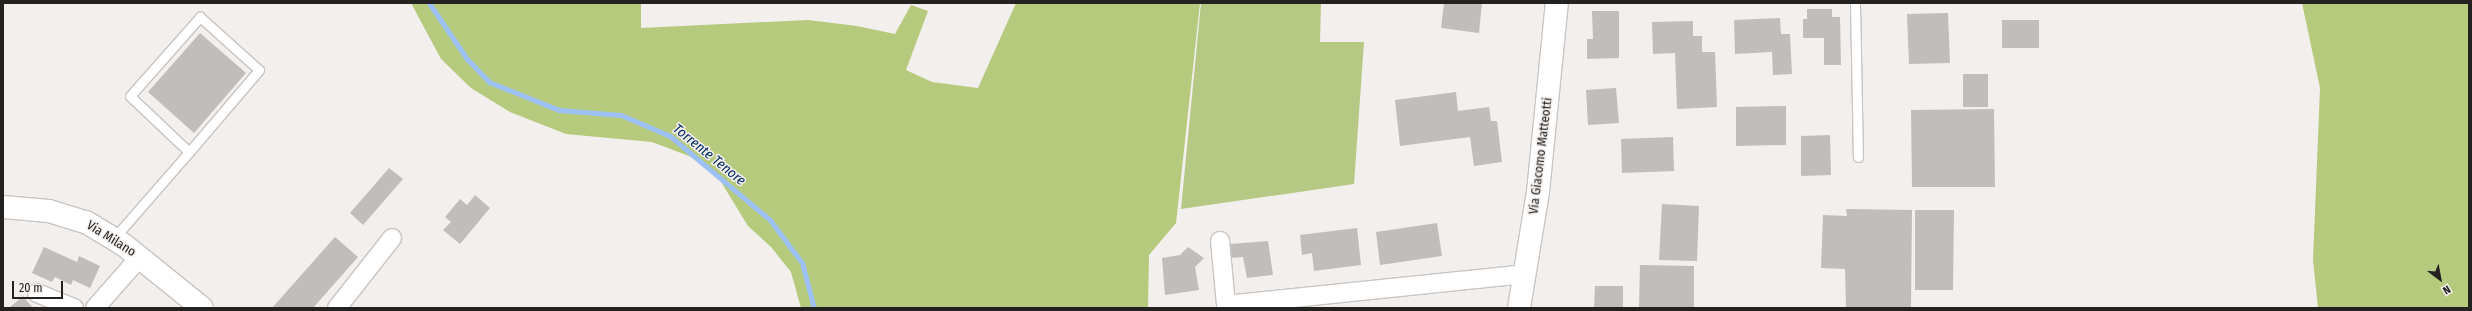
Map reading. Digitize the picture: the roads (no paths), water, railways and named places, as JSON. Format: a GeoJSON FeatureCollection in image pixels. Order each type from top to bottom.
{"type":"FeatureCollection","features":[{"type":"Feature","properties":{"kind":"street","name":"Via Giacomo Matteotti"},"geometry":{"type":"LineString","coordinates":[[1519,308],[1538,192],[1557,3]]}},
{"type":"Feature","properties":{"kind":"street","name":"Via Milano"},"geometry":{"type":"LineString","coordinates":[[3,207],[49,211],[86,222],[114,238],[140,257],[202,308]]}},
{"type":"Feature","properties":{"kind":"street"},"geometry":{"type":"LineString","coordinates":[[337,308],[392,238]]}},
{"type":"Feature","properties":{"kind":"street"},"geometry":{"type":"LineString","coordinates":[[1220,241],[1226,305],[1524,274]]}},
{"type":"Feature","properties":{"kind":"street"},"geometry":{"type":"LineString","coordinates":[[95,308],[140,257]]}},
{"type":"Feature","properties":{"kind":"street"},"geometry":{"type":"LineString","coordinates":[[37,293],[74,308]]}},
{"type":"Feature","properties":{"kind":"lane"},"geometry":{"type":"LineString","coordinates":[[1855,3],[1858,157]]}},
{"type":"Feature","properties":{"kind":"lane"},"geometry":{"type":"LineString","coordinates":[[114,238],[189,152],[259,70],[200,17],[130,96],[150,113],[189,152]]}},
{"type":"Feature","properties":{"kind":"waterway","name":"Torrente Tenore"},"geometry":{"type":"LineString","coordinates":[[429,3],[467,59],[489,82],[559,110],[621,115],[670,136],[770,220],[802,263],[814,308]]}}]}
